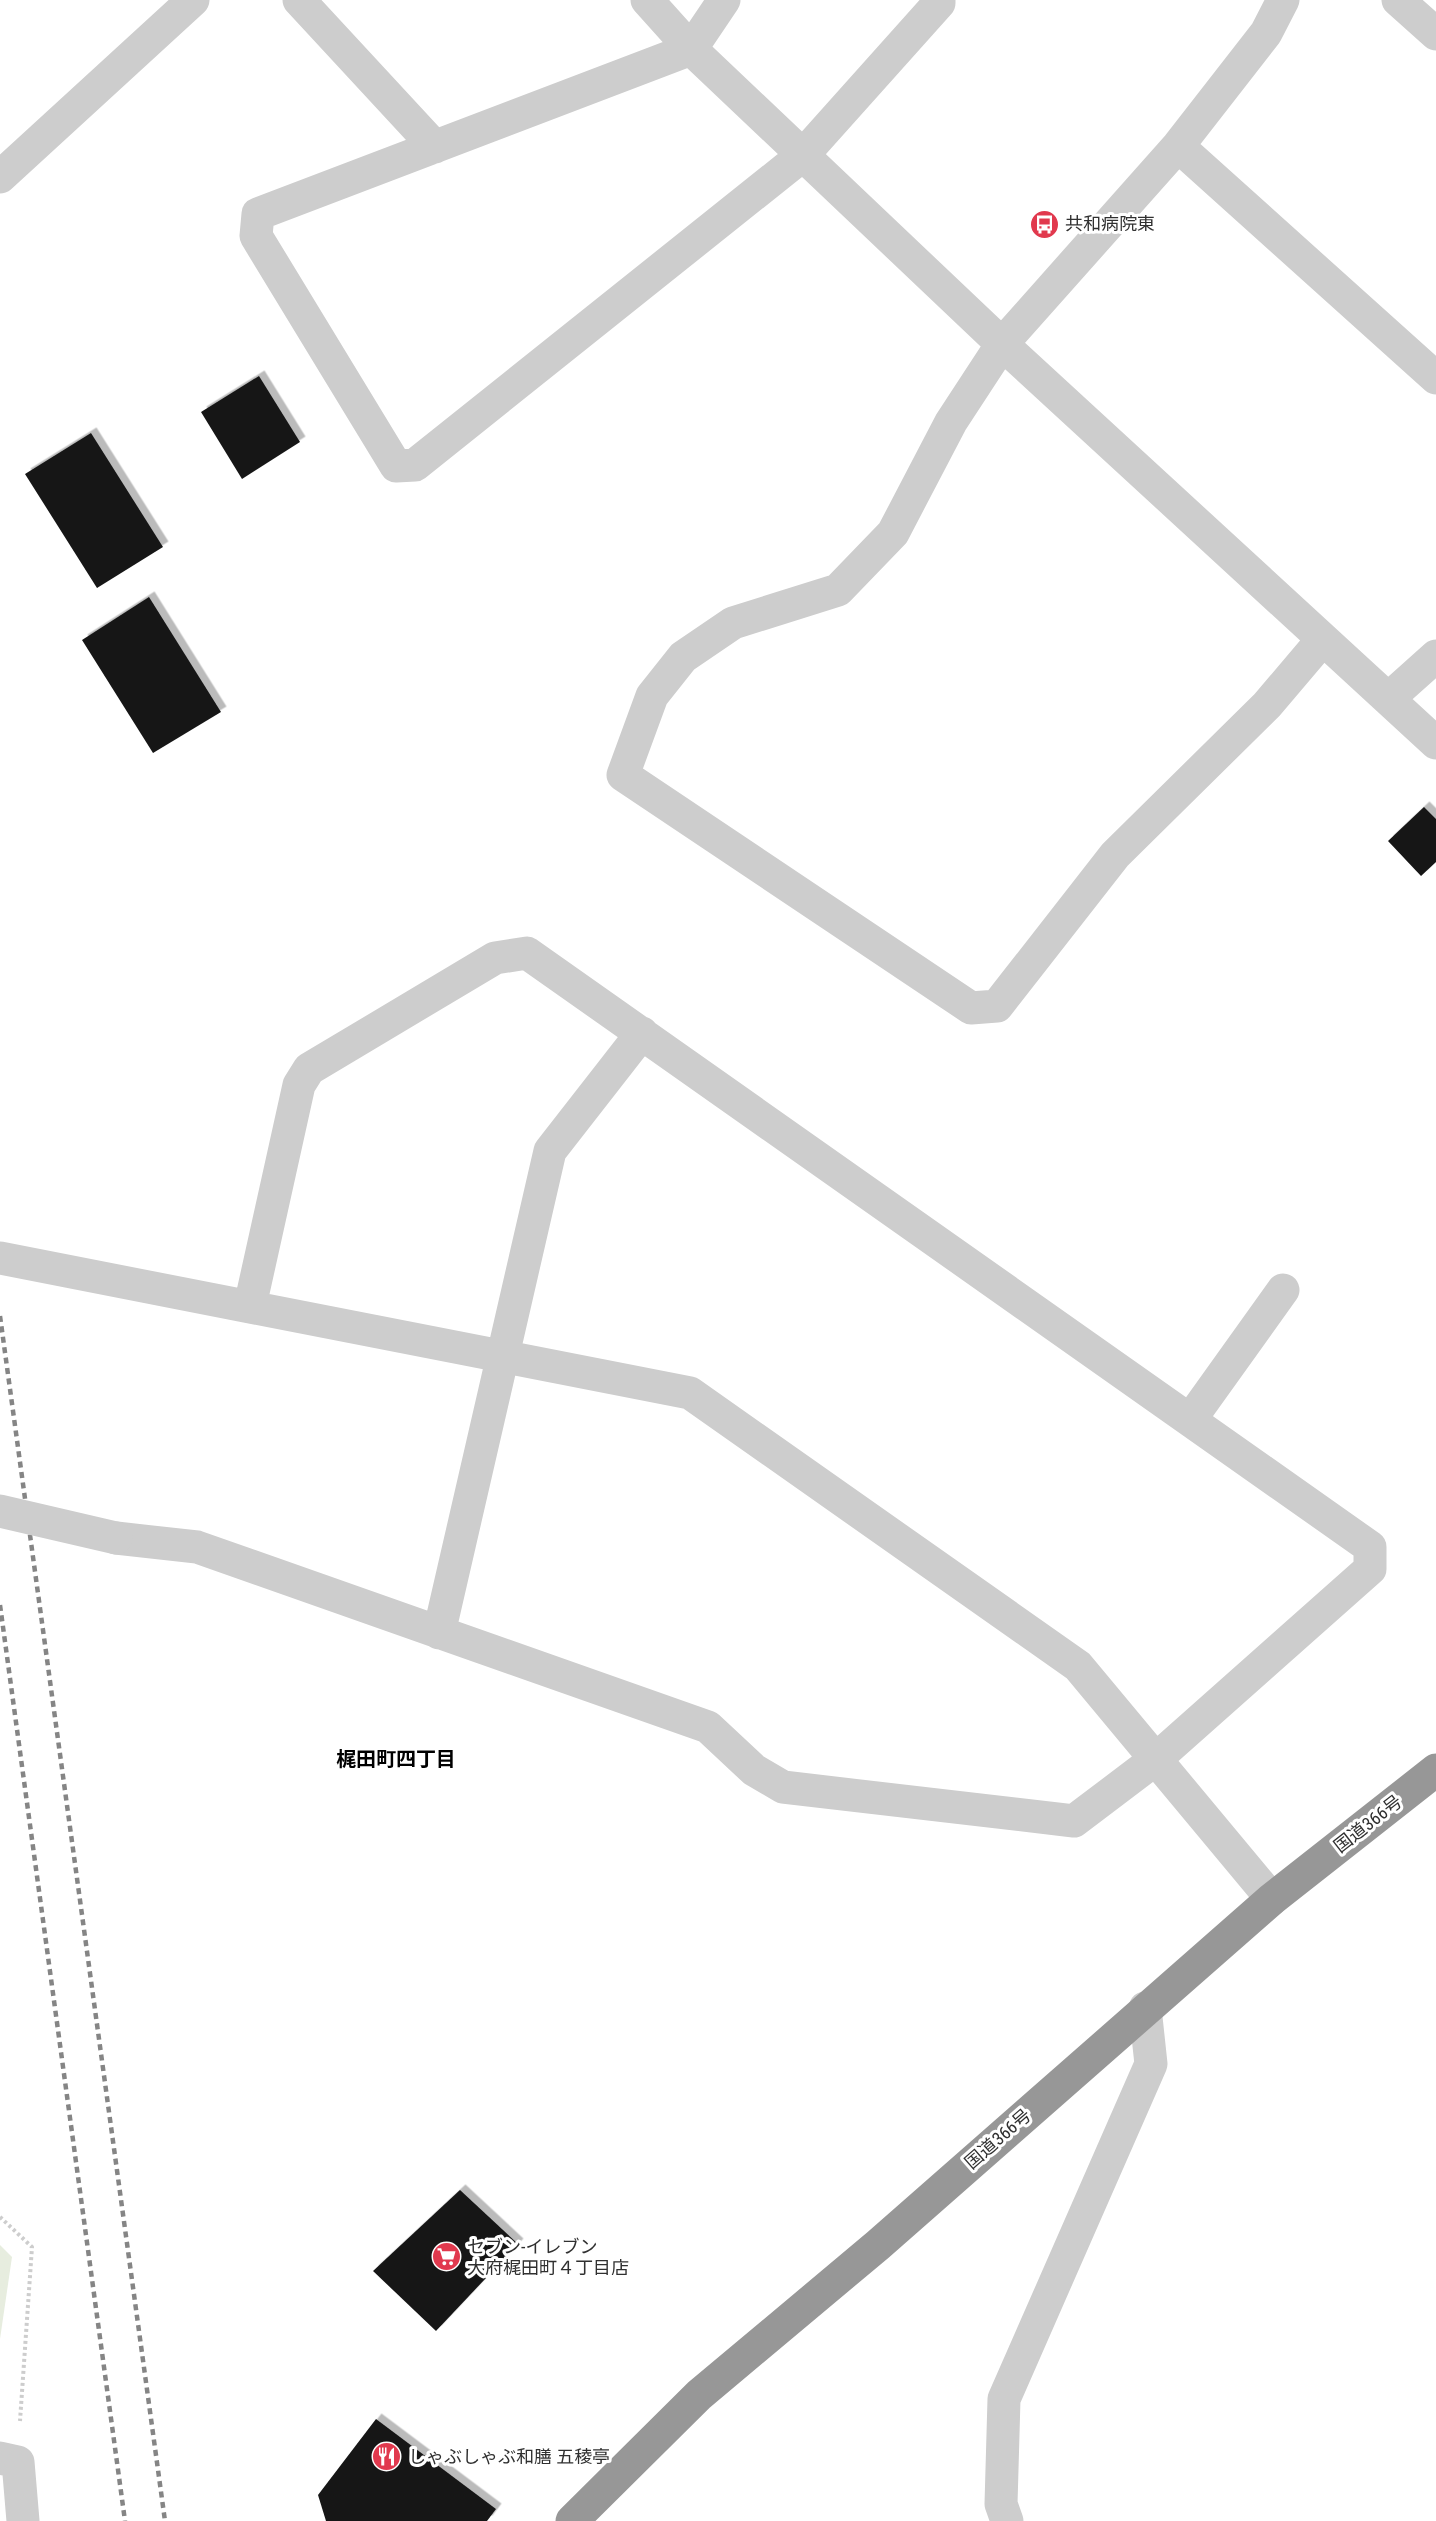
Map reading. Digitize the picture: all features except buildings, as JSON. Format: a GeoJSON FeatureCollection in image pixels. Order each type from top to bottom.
{"type":"FeatureCollection","features":[{"type":"Feature","properties":{"kind":"highway","name":"国道366号"},"geometry":{"type":"LineString","coordinates":[[572,2521],[699,2395],[878,2245],[1145,2008],[1272,1899],[1436,1770]]}},
{"type":"Feature","properties":{"kind":"street"},"geometry":{"type":"LineString","coordinates":[[0,177],[192,0]]}},
{"type":"Feature","properties":{"kind":"street"},"geometry":{"type":"LineString","coordinates":[[299,0],[435,147]]}},
{"type":"Feature","properties":{"kind":"street"},"geometry":{"type":"LineString","coordinates":[[647,0],[691,49],[1002,344],[1436,743]]}},
{"type":"Feature","properties":{"kind":"street"},"geometry":{"type":"LineString","coordinates":[[724,0],[691,49],[258,214],[256,236],[396,466],[415,465],[803,155],[939,3],[939,0]]}},
{"type":"Feature","properties":{"kind":"street"},"geometry":{"type":"LineString","coordinates":[[1283,0],[1266,33],[1178,146],[1002,344],[951,422],[893,533],[838,590],[733,624],[683,657],[652,696],[623,775],[971,1008],[997,1006],[1115,855],[1267,705],[1323,639]]}},
{"type":"Feature","properties":{"kind":"street"},"geometry":{"type":"LineString","coordinates":[[1398,0],[1436,34]]}},
{"type":"Feature","properties":{"kind":"street"},"geometry":{"type":"LineString","coordinates":[[1178,146],[1436,378]]}},
{"type":"Feature","properties":{"kind":"street"},"geometry":{"type":"LineString","coordinates":[[1388,699],[1436,656]]}},
{"type":"Feature","properties":{"kind":"street"},"geometry":{"type":"LineString","coordinates":[[0,1511],[116,1538],[197,1547],[708,1727],[754,1770],[783,1787],[1074,1821],[1156,1759],[1370,1569],[1370,1546],[527,953],[495,958],[309,1069],[299,1085],[250,1306]]}},
{"type":"Feature","properties":{"kind":"street"},"geometry":{"type":"LineString","coordinates":[[439,1633],[550,1151],[642,1033]]}},
{"type":"Feature","properties":{"kind":"street"},"geometry":{"type":"LineString","coordinates":[[0,1258],[690,1393],[1078,1666],[1272,1899]]}},
{"type":"Feature","properties":{"kind":"street"},"geometry":{"type":"LineString","coordinates":[[1191,1420],[1283,1290]]}},
{"type":"Feature","properties":{"kind":"street"},"geometry":{"type":"LineString","coordinates":[[1007,2521],[1001,2504],[1004,2399],[1151,2064],[1145,2008]]}},
{"type":"Feature","properties":{"kind":"street"},"geometry":{"type":"LineString","coordinates":[[9,2460],[23,2521]]}},
{"type":"Feature","properties":{"kind":"path"},"geometry":{"type":"LineString","coordinates":[[0,2217],[32,2247],[9,2460]]}},
{"type":"Feature","properties":{"kind":"shaded area"},"geometry":{"type":"Polygon","coordinates":[[[0,2245],[12,2257],[0,2339],[0,2245]]]}},
{"type":"Feature","properties":{"kind":"railway"},"geometry":{"type":"LineString","coordinates":[[0,1316],[165,2521]]}},
{"type":"Feature","properties":{"kind":"railway"},"geometry":{"type":"LineString","coordinates":[[0,1605],[125,2521]]}},
{"type":"Feature","properties":{"kind":"place","name":"共和病院東"},"geometry":{"type":"Point","coordinates":[1044,224]}},
{"type":"Feature","properties":{"kind":"place","name":"セブン-イレブン 大府梶田町４丁目店"},"geometry":{"type":"Point","coordinates":[446,2257]}},
{"type":"Feature","properties":{"kind":"place","name":"しゃぶしゃぶ和膳 五稜亭"},"geometry":{"type":"Point","coordinates":[387,2457]}},
{"type":"Feature","properties":{"kind":"district","name":"梶田町四丁目"},"geometry":{"type":"Point","coordinates":[396,1759]}}]}
